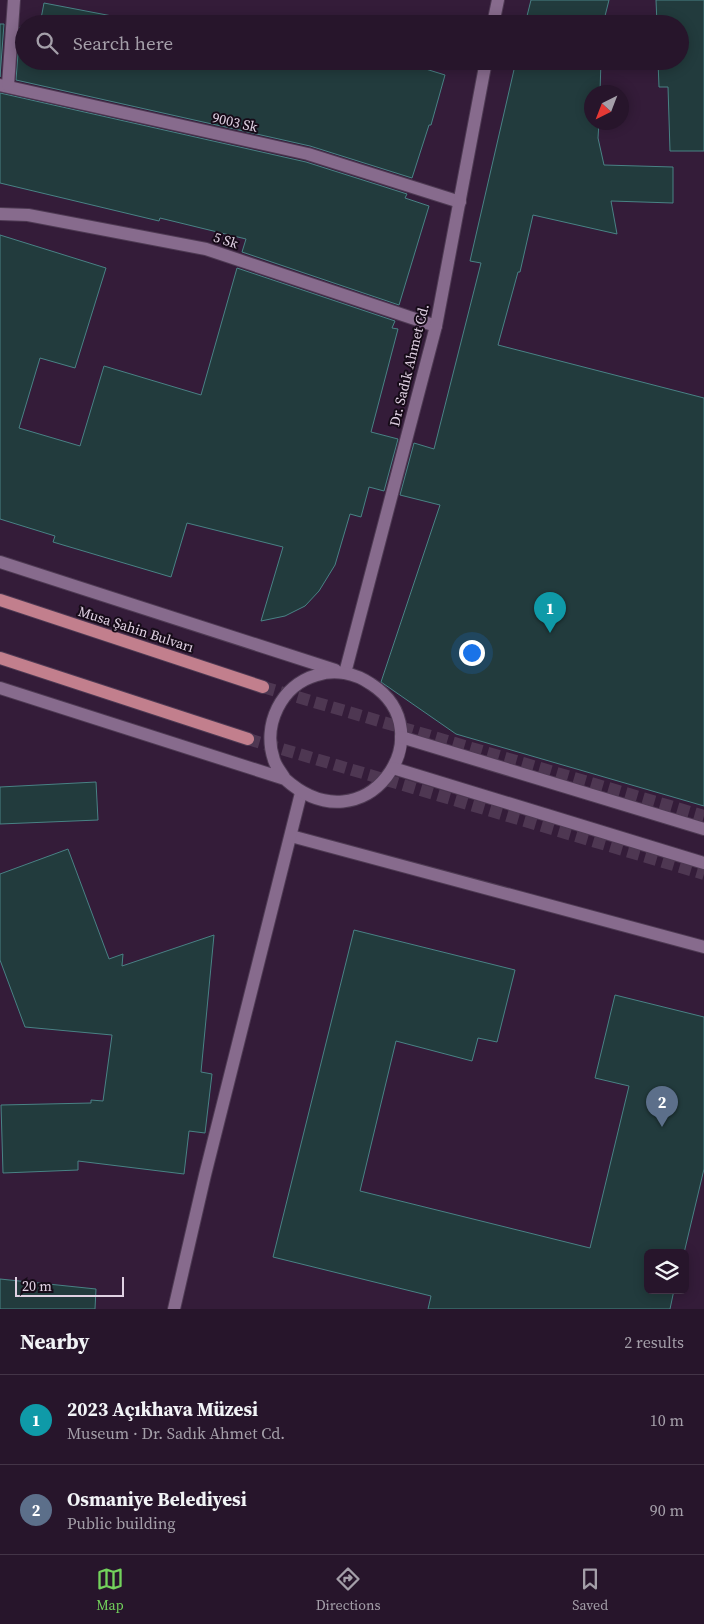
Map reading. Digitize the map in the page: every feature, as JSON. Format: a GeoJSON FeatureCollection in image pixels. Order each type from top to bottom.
{"type":"FeatureCollection","features":[{"type":"Feature","properties":{"kind":"main road","name":"Musa Şahin Bulvarı"},"geometry":{"type":"LineString","coordinates":[[0,600],[263,687]]}},
{"type":"Feature","properties":{"kind":"main road"},"geometry":{"type":"LineString","coordinates":[[0,658],[248,739]]}},
{"type":"Feature","properties":{"kind":"street"},"geometry":{"type":"LineString","coordinates":[[4,85],[14,0]]}},
{"type":"Feature","properties":{"kind":"street"},"geometry":{"type":"LineString","coordinates":[[495,15],[498,0]]}},
{"type":"Feature","properties":{"kind":"street","name":"Dr. Sadık Ahmet Cd."},"geometry":{"type":"LineString","coordinates":[[345,673],[436,326],[484,70]]}},
{"type":"Feature","properties":{"kind":"street","name":"9003 Sk"},"geometry":{"type":"LineString","coordinates":[[4,85],[308,154],[460,202]]}},
{"type":"Feature","properties":{"kind":"street","name":"5 Sk"},"geometry":{"type":"LineString","coordinates":[[0,214],[28,215],[206,249],[436,326]]}},
{"type":"Feature","properties":{"kind":"street"},"geometry":{"type":"LineString","coordinates":[[0,562],[345,673],[366,680],[383,694],[397,717],[401,736],[400,753],[393,768],[378,788],[360,798],[340,802],[320,801],[301,793],[286,779],[274,760],[270,738],[274,716],[278,706],[290,690],[308,678],[331,672],[345,673]]}},
{"type":"Feature","properties":{"kind":"street"},"geometry":{"type":"LineString","coordinates":[[0,688],[286,779]]}},
{"type":"Feature","properties":{"kind":"street"},"geometry":{"type":"LineString","coordinates":[[401,736],[704,830]]}},
{"type":"Feature","properties":{"kind":"street"},"geometry":{"type":"LineString","coordinates":[[393,768],[704,863]]}},
{"type":"Feature","properties":{"kind":"street"},"geometry":{"type":"LineString","coordinates":[[174,1309],[205,1175],[301,793]]}},
{"type":"Feature","properties":{"kind":"street"},"geometry":{"type":"LineString","coordinates":[[291,836],[704,947]]}},
{"type":"Feature","properties":{"kind":"building"},"geometry":{"type":"Polygon","coordinates":[[[531,0],[609,0],[605,15],[527,15],[531,0]]]}},
{"type":"Feature","properties":{"kind":"building"},"geometry":{"type":"Polygon","coordinates":[[[656,0],[704,0],[704,151],[670,151],[668,87],[659,87],[658,70],[689,70],[689,15],[657,15],[656,0]]]}},
{"type":"Feature","properties":{"kind":"building"},"geometry":{"type":"Polygon","coordinates":[[[44,3],[107,15],[42,15],[44,3]]]}},
{"type":"Feature","properties":{"kind":"building"},"geometry":{"type":"Polygon","coordinates":[[[0,24],[4,24],[0,77],[0,24]]]}},
{"type":"Feature","properties":{"kind":"building"},"geometry":{"type":"Polygon","coordinates":[[[17,70],[429,70],[445,75],[431,125],[429,125],[412,178],[310,146],[16,80],[17,70]]]}},
{"type":"Feature","properties":{"kind":"building"},"geometry":{"type":"Polygon","coordinates":[[[514,70],[601,70],[600,85],[584,85],[584,130],[598,130],[598,138],[604,165],[673,167],[673,203],[611,201],[617,234],[533,215],[520,272],[518,272],[498,345],[704,398],[704,806],[456,734],[381,682],[440,505],[400,495],[414,443],[434,449],[481,263],[470,261],[514,70]]]}},
{"type":"Feature","properties":{"kind":"building"},"geometry":{"type":"Polygon","coordinates":[[[0,93],[306,162],[407,194],[405,198],[429,206],[399,305],[242,252],[246,239],[160,218],[159,221],[0,183],[0,93]]]}},
{"type":"Feature","properties":{"kind":"building"},"geometry":{"type":"Polygon","coordinates":[[[0,235],[106,268],[75,368],[40,358],[19,428],[80,446],[104,366],[201,395],[237,268],[395,321],[392,328],[398,329],[371,432],[398,439],[384,491],[369,487],[361,517],[350,514],[335,565],[319,591],[305,606],[285,616],[261,621],[283,547],[187,523],[171,577],[53,542],[55,536],[0,519],[0,235]]]}},
{"type":"Feature","properties":{"kind":"building"},"geometry":{"type":"Polygon","coordinates":[[[96,782],[98,820],[0,824],[0,787],[96,782]]]}},
{"type":"Feature","properties":{"kind":"building"},"geometry":{"type":"Polygon","coordinates":[[[68,849],[109,959],[123,954],[122,966],[214,935],[201,1072],[212,1074],[205,1133],[189,1131],[184,1174],[78,1161],[78,1170],[3,1173],[1,1105],[91,1103],[91,1100],[103,1101],[112,1035],[25,1027],[0,960],[0,874],[68,849]]]}},
{"type":"Feature","properties":{"kind":"building"},"geometry":{"type":"Polygon","coordinates":[[[354,930],[515,970],[497,1042],[478,1038],[472,1061],[396,1041],[360,1191],[590,1248],[629,1086],[595,1078],[615,995],[704,1017],[704,1169],[685,1249],[644,1249],[644,1294],[673,1294],[670,1309],[428,1309],[431,1296],[273,1257],[354,930]]]}},
{"type":"Feature","properties":{"kind":"building"},"geometry":{"type":"Polygon","coordinates":[[[0,1279],[96,1289],[95,1309],[0,1309],[0,1279]]]}},
{"type":"Feature","properties":{"kind":"tunnel"},"geometry":{"type":"LineString","coordinates":[[263,687],[704,816]]}},
{"type":"Feature","properties":{"kind":"tunnel"},"geometry":{"type":"LineString","coordinates":[[248,739],[704,874]]}},
{"type":"Feature","properties":{"kind":"place","name":"2023 Açıkhava Müzesi"},"geometry":{"type":"Point","coordinates":[550,633]}},
{"type":"Feature","properties":{"kind":"place","name":"Osmaniye Belediyesi"},"geometry":{"type":"Point","coordinates":[662,1127]}}]}
